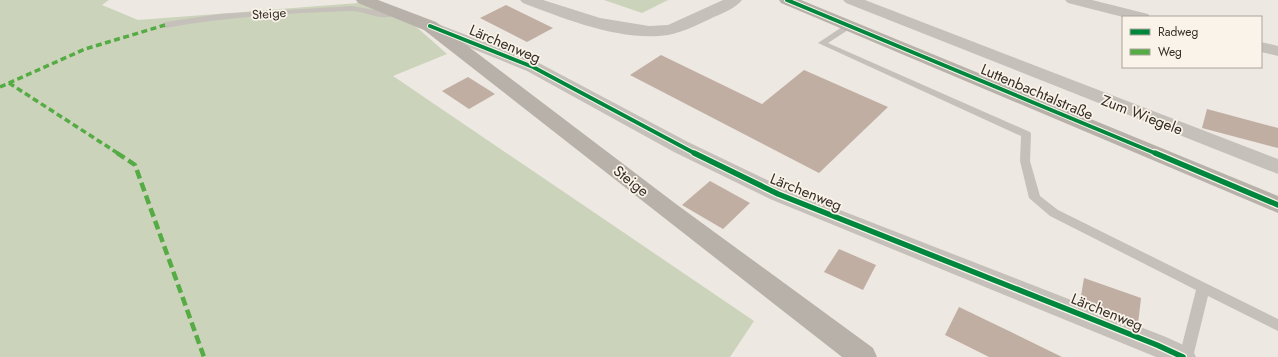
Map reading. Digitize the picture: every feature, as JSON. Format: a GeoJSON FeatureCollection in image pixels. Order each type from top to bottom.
{"type":"FeatureCollection","features":[{"type":"Feature","properties":{"kind":"street","name":"Steige"},"geometry":{"type":"LineString","coordinates":[[364,0],[430,26],[668,210],[863,357]]}},
{"type":"Feature","properties":{"kind":"street"},"geometry":{"type":"LineString","coordinates":[[528,0],[573,16],[620,28],[668,30],[724,6],[734,0]]}},
{"type":"Feature","properties":{"kind":"street","name":"Luttenbachtalstraße"},"geometry":{"type":"LineString","coordinates":[[787,0],[1278,205]]}},
{"type":"Feature","properties":{"kind":"street","name":"Zum Wiegele"},"geometry":{"type":"LineString","coordinates":[[851,0],[1278,168]]}},
{"type":"Feature","properties":{"kind":"street"},"geometry":{"type":"LineString","coordinates":[[1073,0],[1138,16]]}},
{"type":"Feature","properties":{"kind":"street","name":"Lärchenweg"},"geometry":{"type":"LineString","coordinates":[[430,26],[533,67],[681,147],[778,194],[1185,357]]}},
{"type":"Feature","properties":{"kind":"street"},"geometry":{"type":"LineString","coordinates":[[1262,47],[1278,51]]}},
{"type":"Feature","properties":{"kind":"lane","name":"Steige"},"geometry":{"type":"LineString","coordinates":[[165,25],[220,16],[352,8],[386,15],[396,12]]}},
{"type":"Feature","properties":{"kind":"lane"},"geometry":{"type":"LineString","coordinates":[[848,26],[822,43],[1026,134],[1026,161],[1036,198],[1054,213],[1278,325]]}},
{"type":"Feature","properties":{"kind":"lane"},"geometry":{"type":"LineString","coordinates":[[1185,357],[1203,288]]}},
{"type":"Feature","properties":{"kind":"green space"},"geometry":{"type":"Polygon","coordinates":[[[0,0],[109,0],[102,5],[138,20],[358,3],[412,23],[447,54],[393,76],[754,321],[730,357],[0,357],[0,0]]]}},
{"type":"Feature","properties":{"kind":"green space"},"geometry":{"type":"Polygon","coordinates":[[[604,0],[668,0],[642,13],[604,0]]]}},
{"type":"Feature","properties":{"kind":"building"},"geometry":{"type":"Polygon","coordinates":[[[506,5],[553,28],[527,42],[480,18],[506,5]]]}},
{"type":"Feature","properties":{"kind":"building"},"geometry":{"type":"Polygon","coordinates":[[[661,55],[762,104],[804,70],[888,107],[819,173],[630,75],[661,55]]]}},
{"type":"Feature","properties":{"kind":"building"},"geometry":{"type":"Polygon","coordinates":[[[468,77],[495,94],[469,109],[442,91],[468,77]]]}},
{"type":"Feature","properties":{"kind":"building"},"geometry":{"type":"Polygon","coordinates":[[[1207,109],[1278,128],[1278,148],[1202,128],[1207,109]]]}},
{"type":"Feature","properties":{"kind":"building"},"geometry":{"type":"Polygon","coordinates":[[[710,181],[750,203],[723,229],[682,205],[710,181]]]}},
{"type":"Feature","properties":{"kind":"building"},"geometry":{"type":"Polygon","coordinates":[[[839,249],[876,265],[863,290],[824,272],[839,249]]]}},
{"type":"Feature","properties":{"kind":"building"},"geometry":{"type":"Polygon","coordinates":[[[1084,278],[1141,298],[1138,324],[1080,302],[1084,278]]]}},
{"type":"Feature","properties":{"kind":"building"},"geometry":{"type":"Polygon","coordinates":[[[959,307],[1062,357],[989,357],[945,335],[959,307]]]}},
{"type":"Feature","properties":{"kind":"marked path"},"geometry":{"type":"LineString","coordinates":[[0,87],[85,49],[165,25]]}},
{"type":"Feature","properties":{"kind":"marked path"},"geometry":{"type":"LineString","coordinates":[[9,83],[135,165],[204,357]]}},
{"type":"Feature","properties":{"kind":"cycle path"},"geometry":{"type":"LineString","coordinates":[[787,0],[1278,205]]}},
{"type":"Feature","properties":{"kind":"cycle path"},"geometry":{"type":"LineString","coordinates":[[430,26],[533,67],[681,147],[778,194],[1157,345],[1183,357]]}}]}
